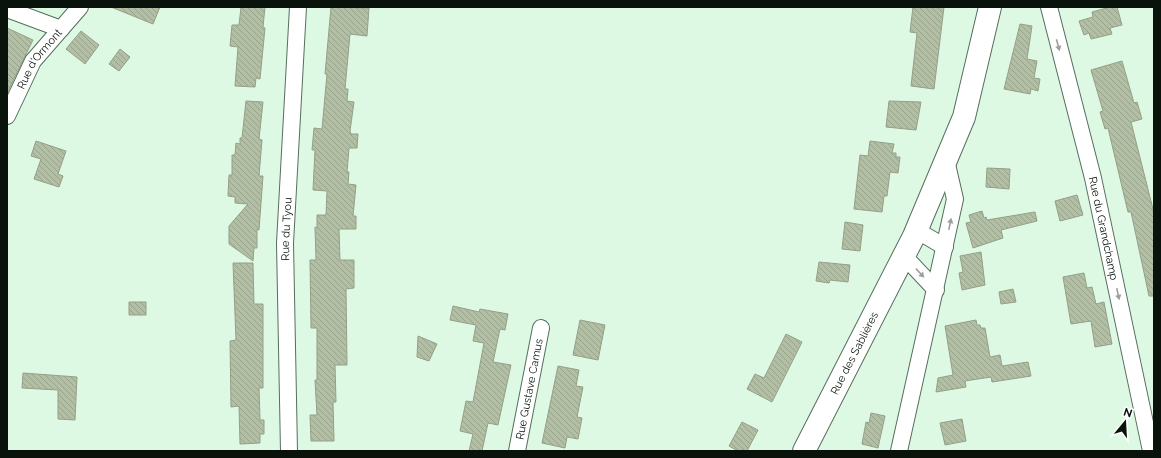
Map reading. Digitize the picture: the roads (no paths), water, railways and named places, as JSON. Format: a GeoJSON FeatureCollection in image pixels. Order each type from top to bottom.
{"type":"FeatureCollection","features":[{"type":"Feature","properties":{"kind":"main road","name":"Rue des Sablières"},"geometry":{"type":"LineString","coordinates":[[804,451],[904,256],[946,160],[964,117],[990,7]]}},
{"type":"Feature","properties":{"kind":"street","name":"Rue d'Ormont"},"geometry":{"type":"LineString","coordinates":[[7,116],[33,61],[80,7]]}},
{"type":"Feature","properties":{"kind":"street","name":"Rue du Tyou"},"geometry":{"type":"LineString","coordinates":[[289,451],[285,243],[298,7]]}},
{"type":"Feature","properties":{"kind":"street","name":"Rue du Grandchamp"},"geometry":{"type":"LineString","coordinates":[[1049,7],[1093,178],[1152,451]]}},
{"type":"Feature","properties":{"kind":"street"},"geometry":{"type":"LineString","coordinates":[[7,10],[61,29]]}},
{"type":"Feature","properties":{"kind":"street"},"geometry":{"type":"LineString","coordinates":[[899,451],[955,199],[946,160]]}},
{"type":"Feature","properties":{"kind":"street"},"geometry":{"type":"LineString","coordinates":[[916,230],[945,247]]}},
{"type":"Feature","properties":{"kind":"street"},"geometry":{"type":"LineString","coordinates":[[904,256],[936,290]]}},
{"type":"Feature","properties":{"kind":"street","name":"Rue Gustave Camus"},"geometry":{"type":"LineString","coordinates":[[517,451],[541,328]]}}]}
